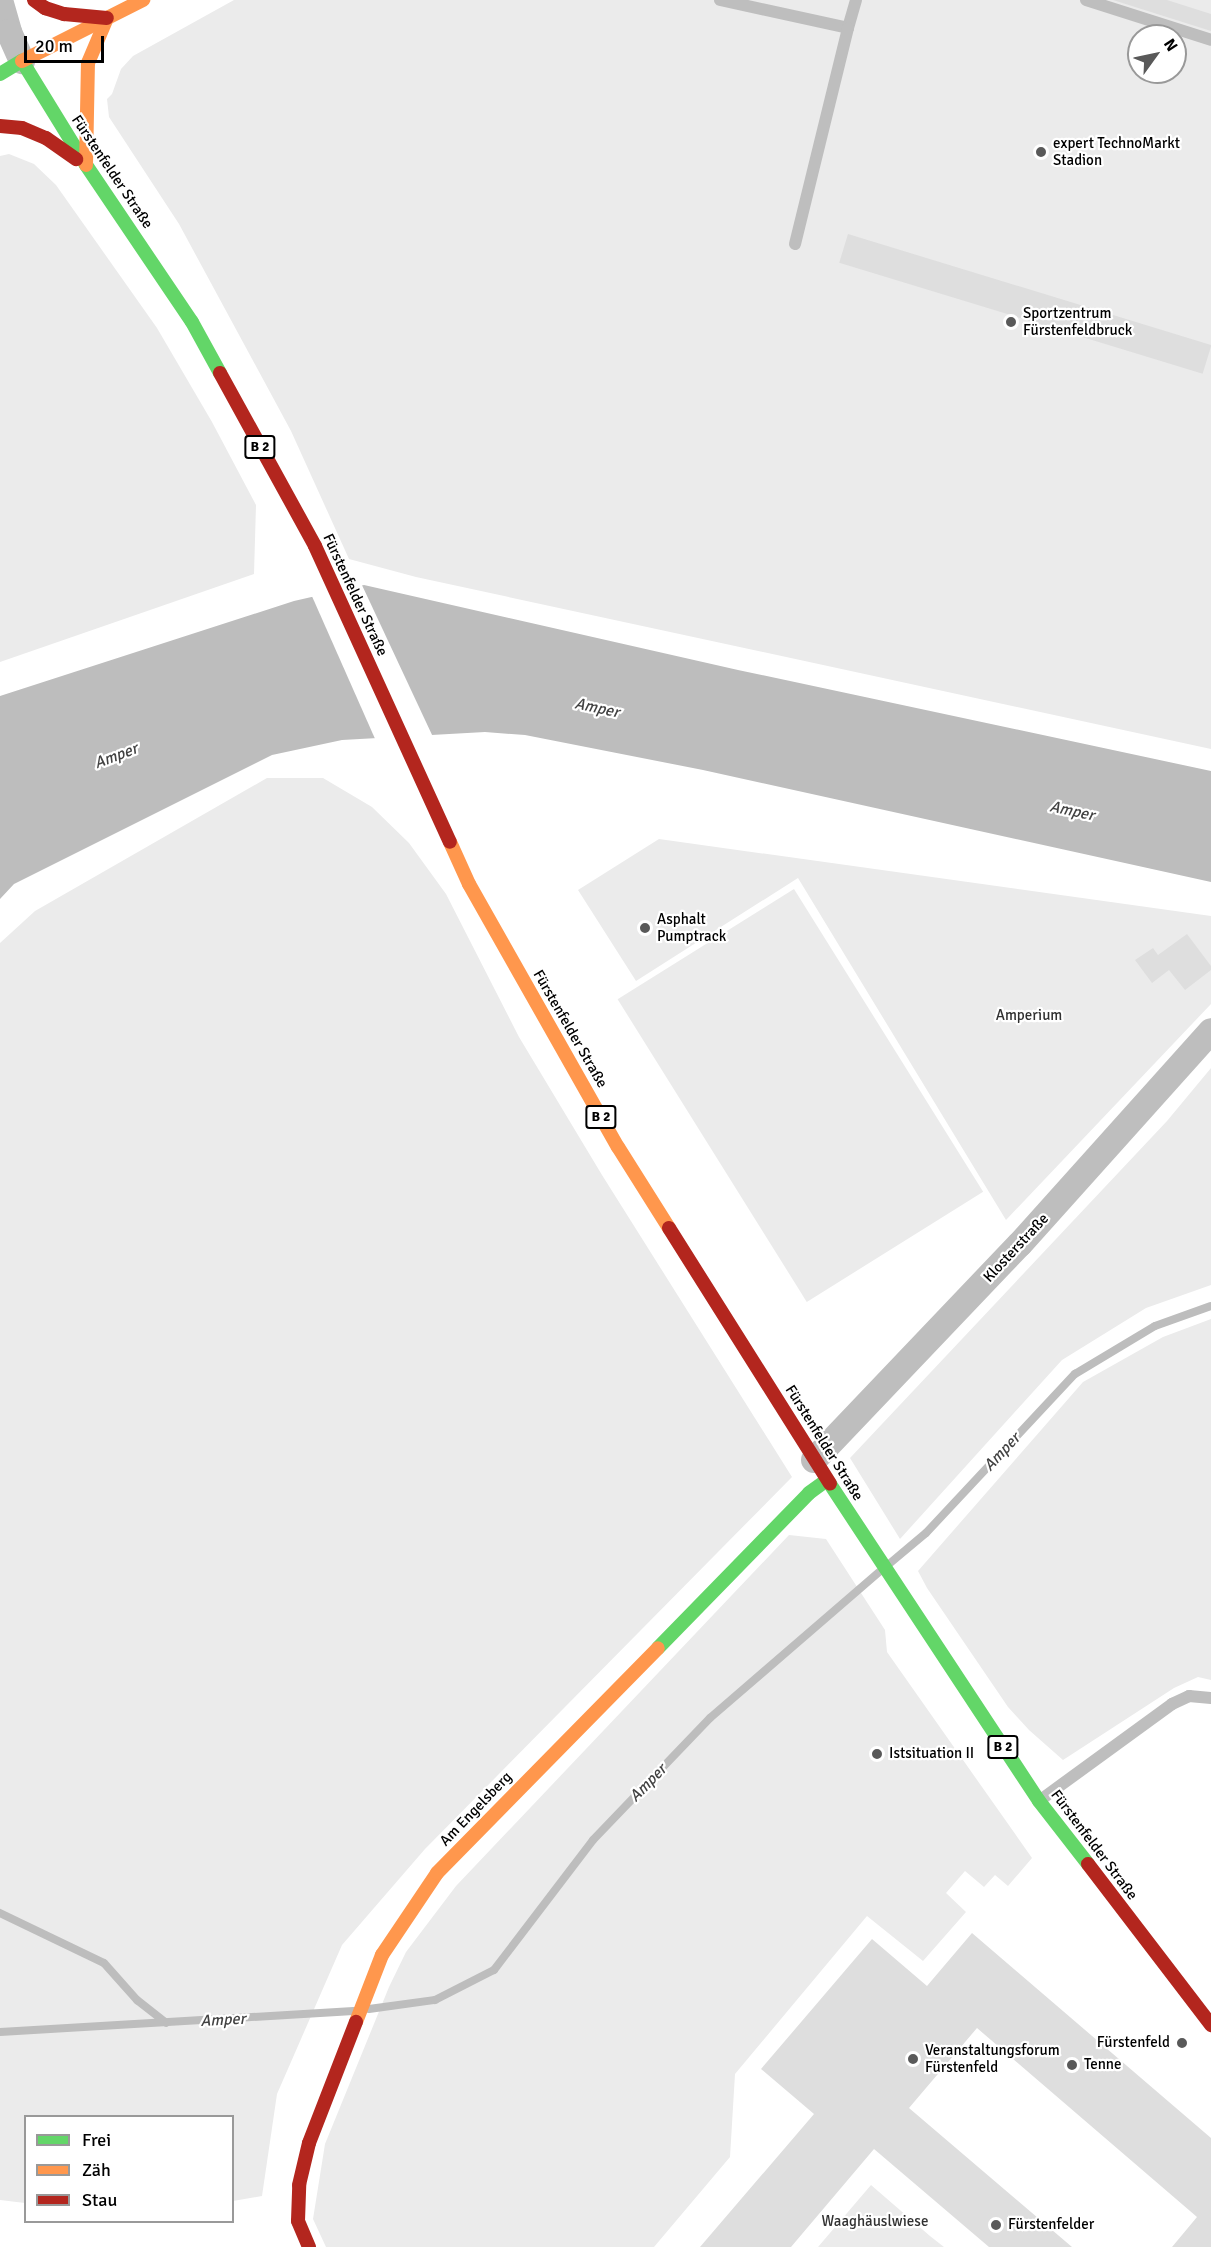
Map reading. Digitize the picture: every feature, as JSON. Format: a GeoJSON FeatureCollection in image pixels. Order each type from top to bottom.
{"type":"FeatureCollection","features":[{"type":"Feature","properties":{"kind":"main road"},"geometry":{"type":"LineString","coordinates":[[34,0],[45,8],[64,14],[108,18]]}},
{"type":"Feature","properties":{"kind":"main road"},"geometry":{"type":"LineString","coordinates":[[0,74],[143,0]]}},
{"type":"Feature","properties":{"kind":"main road"},"geometry":{"type":"LineString","coordinates":[[86,165],[88,63],[108,18]]}},
{"type":"Feature","properties":{"kind":"main road","name":"Fürstenfelder Straße"},"geometry":{"type":"LineString","coordinates":[[22,62],[86,165],[192,322],[327,572],[470,884],[618,1146],[906,1604],[1040,1801],[1211,2025]]}},
{"type":"Feature","properties":{"kind":"main road"},"geometry":{"type":"LineString","coordinates":[[0,126],[22,128],[46,138],[86,165]]}},
{"type":"Feature","properties":{"kind":"main road","name":"Am Engelsberg"},"geometry":{"type":"LineString","coordinates":[[309,2247],[298,2221],[299,2186],[309,2143],[382,1955],[437,1873],[809,1492],[820,1470]]}},
{"type":"Feature","properties":{"kind":"street"},"geometry":{"type":"LineString","coordinates":[[0,0],[9,32],[22,62]]}},
{"type":"Feature","properties":{"kind":"street","name":"Klosterstraße"},"geometry":{"type":"LineString","coordinates":[[820,1470],[1211,1030]]}},
{"type":"Feature","properties":{"kind":"lane"},"geometry":{"type":"LineString","coordinates":[[720,0],[848,28]]}},
{"type":"Feature","properties":{"kind":"lane"},"geometry":{"type":"LineString","coordinates":[[795,244],[856,0]]}},
{"type":"Feature","properties":{"kind":"lane"},"geometry":{"type":"LineString","coordinates":[[1086,0],[1211,40]]}},
{"type":"Feature","properties":{"kind":"lane"},"geometry":{"type":"LineString","coordinates":[[1040,1801],[1172,1704],[1189,1696],[1211,1698]]}},
{"type":"Feature","properties":{"kind":"green space"},"geometry":{"type":"Polygon","coordinates":[[[234,0],[1211,0],[1211,749],[416,577],[349,559],[291,431],[179,224],[109,117],[107,99],[112,94],[121,69],[133,56],[234,0]]]}},
{"type":"Feature","properties":{"kind":"green space"},"geometry":{"type":"Polygon","coordinates":[[[9,154],[34,164],[56,185],[157,328],[212,422],[256,505],[254,574],[0,662],[0,156],[9,154]]]}},
{"type":"Feature","properties":{"kind":"green space"},"geometry":{"type":"Polygon","coordinates":[[[267,778],[323,778],[372,807],[409,843],[446,894],[519,1037],[602,1175],[792,1477],[425,1849],[342,1945],[277,2094],[262,2196],[234,2201],[234,2115],[24,2115],[24,2203],[0,2200],[0,943],[35,911],[267,778]]]}},
{"type":"Feature","properties":{"kind":"green space","name":"Amperium"},"geometry":{"type":"Polygon","coordinates":[[[659,839],[1211,916],[1211,1004],[1006,1220],[798,878],[636,981],[578,890],[659,839]]]}},
{"type":"Feature","properties":{"kind":"green space"},"geometry":{"type":"Polygon","coordinates":[[[794,889],[983,1192],[807,1302],[618,999],[794,889]]]}},
{"type":"Feature","properties":{"kind":"green space"},"geometry":{"type":"Polygon","coordinates":[[[1211,1068],[1211,1285],[1146,1308],[1062,1360],[900,1539],[850,1458],[1167,1121],[1211,1068]]]}},
{"type":"Feature","properties":{"kind":"green space"},"geometry":{"type":"Polygon","coordinates":[[[1211,1319],[1211,1680],[1198,1677],[1174,1688],[1063,1760],[1029,1730],[1008,1707],[927,1588],[918,1571],[1083,1382],[1163,1337],[1211,1319]]]}},
{"type":"Feature","properties":{"kind":"green space"},"geometry":{"type":"Polygon","coordinates":[[[789,1535],[826,1539],[885,1630],[887,1652],[1032,1858],[1008,1886],[995,1875],[984,1887],[965,1871],[946,1893],[966,1912],[923,1961],[867,1916],[735,2074],[730,2157],[654,2247],[326,2247],[313,2219],[325,2144],[389,1987],[406,1952],[456,1886],[789,1535]]]}},
{"type":"Feature","properties":{"kind":"green space","name":"Waaghäuslwiese"},"geometry":{"type":"Polygon","coordinates":[[[871,2185],[930,2236],[944,2247],[818,2247],[871,2185]]]}},
{"type":"Feature","properties":{"kind":"water"},"geometry":{"type":"Polygon","coordinates":[[[364,585],[738,670],[1211,771],[1211,882],[703,770],[525,735],[485,732],[342,740],[272,755],[14,884],[0,899],[0,696],[294,601],[364,585]]]}},
{"type":"Feature","properties":{"kind":"pier"},"geometry":{"type":"Polygon","coordinates":[[[361,583],[433,737],[376,741],[311,594],[361,583]]]}},
{"type":"Feature","properties":{"kind":"building"},"geometry":{"type":"Polygon","coordinates":[[[1113,0],[1167,0],[1211,14],[1211,31],[1113,0]]]}},
{"type":"Feature","properties":{"kind":"building"},"geometry":{"type":"Polygon","coordinates":[[[848,234],[1211,345],[1203,374],[839,263],[848,234]]]}},
{"type":"Feature","properties":{"kind":"building"},"geometry":{"type":"Polygon","coordinates":[[[1187,934],[1211,966],[1211,970],[1185,990],[1169,970],[1152,983],[1135,960],[1153,948],[1158,955],[1187,934]]]}},
{"type":"Feature","properties":{"kind":"building"},"geometry":{"type":"Polygon","coordinates":[[[972,1933],[1211,2138],[1211,2247],[1172,2247],[1197,2217],[977,2028],[909,2108],[1072,2247],[989,2247],[874,2149],[791,2247],[700,2247],[814,2114],[761,2069],[872,1939],[927,1986],[972,1933]]]}},
{"type":"Feature","properties":{"kind":"waterway","name":"Amper"},"geometry":{"type":"LineString","coordinates":[[889,1564],[926,1533],[1075,1374],[1155,1326],[1211,1306]]}},
{"type":"Feature","properties":{"kind":"waterway","name":"Amper"},"geometry":{"type":"LineString","coordinates":[[369,2009],[435,2000],[494,1970],[593,1840],[710,1718],[879,1572]]}},
{"type":"Feature","properties":{"kind":"waterway"},"geometry":{"type":"LineString","coordinates":[[0,1913],[104,1963],[137,2000],[166,2023]]}},
{"type":"Feature","properties":{"kind":"waterway","name":"Amper"},"geometry":{"type":"LineString","coordinates":[[0,2032],[353,2011]]}},
{"type":"Feature","properties":{"kind":"traffic: fast"},"geometry":{"type":"LineString","coordinates":[[0,74],[22,61],[86,165],[192,322],[220,373]]}},
{"type":"Feature","properties":{"kind":"traffic: fast"},"geometry":{"type":"LineString","coordinates":[[658,1648],[809,1493],[827,1480]]}},
{"type":"Feature","properties":{"kind":"traffic: fast"},"geometry":{"type":"LineString","coordinates":[[830,1484],[1039,1801],[1088,1864]]}},
{"type":"Feature","properties":{"kind":"traffic: slow"},"geometry":{"type":"LineString","coordinates":[[22,61],[143,0]]}},
{"type":"Feature","properties":{"kind":"traffic: slow"},"geometry":{"type":"LineString","coordinates":[[86,165],[88,63],[107,18]]}},
{"type":"Feature","properties":{"kind":"traffic: slow"},"geometry":{"type":"LineString","coordinates":[[450,842],[469,884],[618,1147],[669,1228]]}},
{"type":"Feature","properties":{"kind":"traffic: slow"},"geometry":{"type":"LineString","coordinates":[[356,2022],[382,1955],[437,1873],[658,1648]]}},
{"type":"Feature","properties":{"kind":"traffic: jam"},"geometry":{"type":"LineString","coordinates":[[34,0],[45,8],[64,14],[107,18]]}},
{"type":"Feature","properties":{"kind":"traffic: jam"},"geometry":{"type":"LineString","coordinates":[[0,126],[22,128],[46,138],[76,159]]}},
{"type":"Feature","properties":{"kind":"traffic: jam"},"geometry":{"type":"LineString","coordinates":[[220,373],[315,546],[450,842]]}},
{"type":"Feature","properties":{"kind":"traffic: jam"},"geometry":{"type":"LineString","coordinates":[[669,1228],[830,1484]]}},
{"type":"Feature","properties":{"kind":"traffic: jam"},"geometry":{"type":"LineString","coordinates":[[1088,1864],[1211,2025]]}},
{"type":"Feature","properties":{"kind":"traffic: jam"},"geometry":{"type":"LineString","coordinates":[[309,2247],[298,2221],[299,2185],[309,2143],[356,2022]]}},
{"type":"Feature","properties":{"kind":"place","name":"expert TechnoMarkt Stadion"},"geometry":{"type":"Point","coordinates":[1041,152]}},
{"type":"Feature","properties":{"kind":"place","name":"Sportzentrum Fürstenfeldbruck"},"geometry":{"type":"Point","coordinates":[1011,322]}},
{"type":"Feature","properties":{"kind":"place","name":"Asphalt Pumptrack"},"geometry":{"type":"Point","coordinates":[645,928]}},
{"type":"Feature","properties":{"kind":"place","name":"Istsituation II"},"geometry":{"type":"Point","coordinates":[877,1754]}},
{"type":"Feature","properties":{"kind":"place","name":"Fürstenfeld"},"geometry":{"type":"Point","coordinates":[1182,2043]}},
{"type":"Feature","properties":{"kind":"place","name":"Veranstaltungsforum Fürstenfeld"},"geometry":{"type":"Point","coordinates":[913,2059]}},
{"type":"Feature","properties":{"kind":"place","name":"Tenne"},"geometry":{"type":"Point","coordinates":[1072,2065]}},
{"type":"Feature","properties":{"kind":"place","name":"Fürstenfelder"},"geometry":{"type":"Point","coordinates":[996,2225]}}]}
